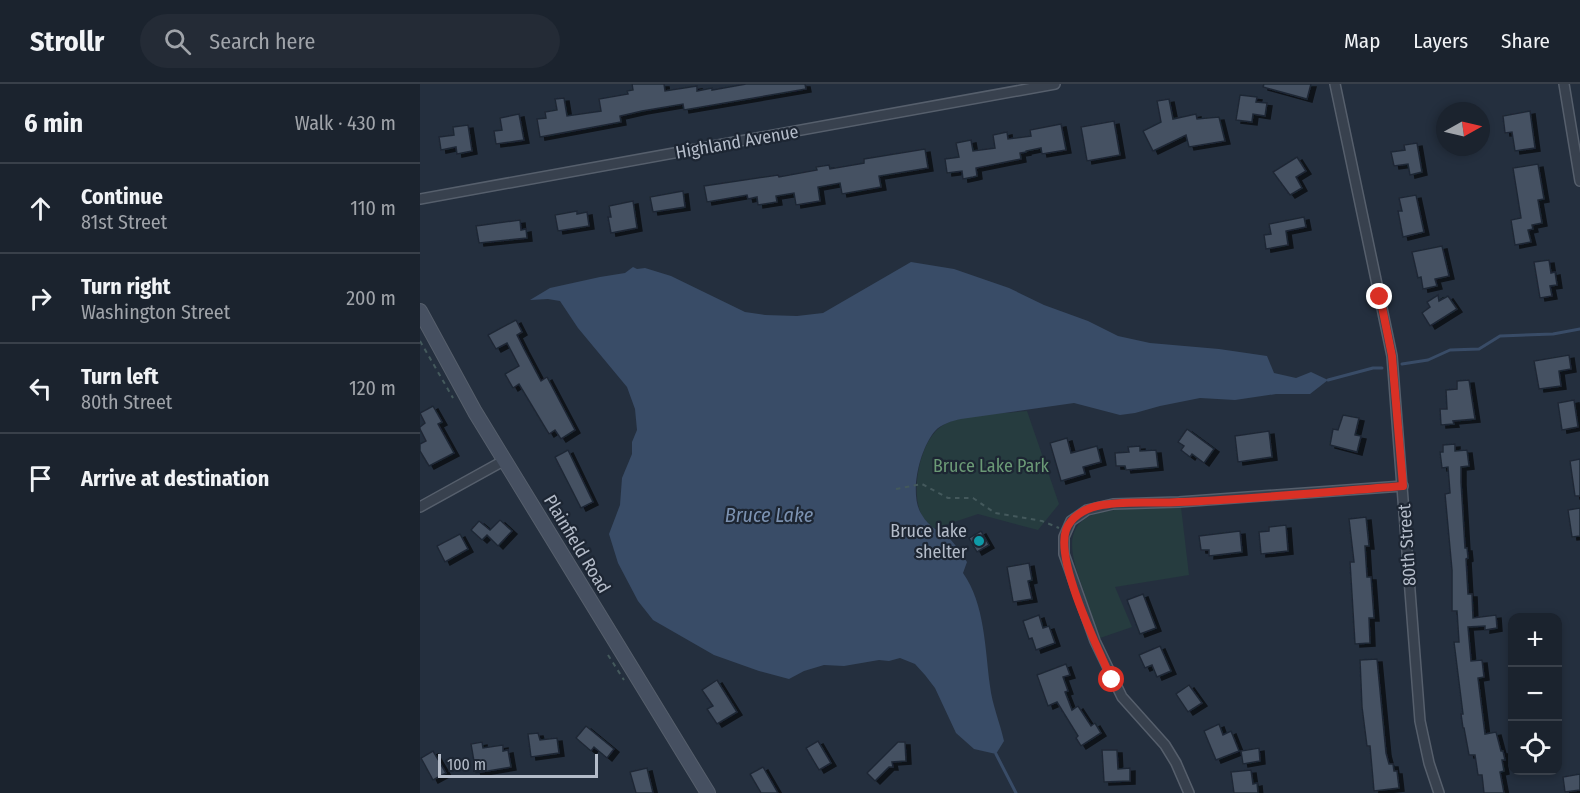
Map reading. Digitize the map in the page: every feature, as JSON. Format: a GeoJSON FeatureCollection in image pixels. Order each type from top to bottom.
{"type":"FeatureCollection","features":[{"type":"Feature","properties":{"kind":"main road","name":"Plainfield Road"},"geometry":{"type":"LineString","coordinates":[[420,311],[475,412],[708,793]]}},
{"type":"Feature","properties":{"kind":"street","name":"Highland Avenue"},"geometry":{"type":"LineString","coordinates":[[420,199],[1055,84]]}},
{"type":"Feature","properties":{"kind":"street","name":"80th Street"},"geometry":{"type":"LineString","coordinates":[[1335,84],[1392,356],[1420,721],[1429,763],[1439,793]]}},
{"type":"Feature","properties":{"kind":"street"},"geometry":{"type":"LineString","coordinates":[[1564,84],[1580,181]]}},
{"type":"Feature","properties":{"kind":"street"},"geometry":{"type":"LineString","coordinates":[[420,507],[506,460]]}},
{"type":"Feature","properties":{"kind":"street"},"geometry":{"type":"LineString","coordinates":[[1189,793],[1176,763],[1164,745],[1131,708],[1112,680],[1066,564],[1063,547],[1071,520],[1087,510],[1113,504],[1179,502],[1403,486]]}},
{"type":"Feature","properties":{"kind":"path"},"geometry":{"type":"LineString","coordinates":[[896,489],[922,484],[948,498],[973,498],[995,513],[1042,521],[1067,529]]}},
{"type":"Feature","properties":{"kind":"green space","name":"Bruce Lake Park"},"geometry":{"type":"Polygon","coordinates":[[[1027,411],[1059,504],[1038,530],[978,514],[933,529],[921,514],[917,489],[924,450],[937,430],[945,424],[963,418],[1027,411]]]}},
{"type":"Feature","properties":{"kind":"green space"},"geometry":{"type":"Polygon","coordinates":[[[1181,507],[1189,575],[1115,587],[1132,627],[1100,638],[1073,555],[1074,534],[1079,525],[1087,517],[1111,510],[1181,507]]]}},
{"type":"Feature","properties":{"kind":"water","name":"Bruce Lake"},"geometry":{"type":"Polygon","coordinates":[[[911,262],[954,269],[1009,288],[1118,336],[1150,343],[1267,356],[1274,373],[1296,378],[1311,372],[1328,380],[1310,394],[1276,394],[1235,400],[1200,398],[1120,415],[1074,403],[961,419],[943,425],[935,431],[921,460],[916,496],[922,515],[928,523],[950,539],[967,562],[963,573],[980,613],[991,693],[1004,741],[996,754],[974,749],[956,733],[935,688],[915,664],[900,658],[844,666],[824,665],[804,671],[789,679],[714,655],[653,620],[638,601],[618,563],[609,534],[620,505],[622,478],[632,454],[632,442],[637,430],[635,409],[627,387],[578,328],[560,301],[530,300],[550,288],[625,273],[633,267],[671,276],[745,312],[797,316],[823,313],[911,262]]]}},
{"type":"Feature","properties":{"kind":"building"},"geometry":{"type":"Polygon","coordinates":[[[632,84],[664,84],[665,91],[697,86],[697,91],[712,88],[712,90],[746,84],[805,84],[806,89],[684,110],[683,104],[642,111],[620,116],[621,122],[540,137],[537,119],[546,118],[545,112],[557,110],[555,99],[564,98],[567,116],[601,111],[599,99],[628,94],[627,91],[633,90],[632,84]]]}},
{"type":"Feature","properties":{"kind":"building"},"geometry":{"type":"Polygon","coordinates":[[[1264,84],[1311,84],[1307,99],[1263,87],[1264,84]]]}},
{"type":"Feature","properties":{"kind":"building"},"geometry":{"type":"Polygon","coordinates":[[[1240,95],[1257,97],[1256,102],[1267,103],[1265,116],[1253,114],[1252,122],[1236,120],[1240,95]]]}},
{"type":"Feature","properties":{"kind":"building"},"geometry":{"type":"Polygon","coordinates":[[[1169,99],[1173,119],[1196,114],[1197,119],[1219,117],[1225,141],[1189,147],[1186,135],[1153,151],[1143,131],[1161,122],[1157,101],[1169,99]]]}},
{"type":"Feature","properties":{"kind":"building"},"geometry":{"type":"Polygon","coordinates":[[[1530,111],[1535,148],[1515,151],[1512,132],[1505,133],[1503,116],[1530,111]]]}},
{"type":"Feature","properties":{"kind":"building"},"geometry":{"type":"Polygon","coordinates":[[[519,114],[524,140],[496,144],[494,131],[502,130],[500,118],[519,114]]]}},
{"type":"Feature","properties":{"kind":"building"},"geometry":{"type":"Polygon","coordinates":[[[1114,121],[1120,155],[1087,161],[1081,127],[1114,121]]]}},
{"type":"Feature","properties":{"kind":"building"},"geometry":{"type":"Polygon","coordinates":[[[1061,124],[1066,150],[1042,154],[1041,148],[1026,151],[1020,153],[1021,159],[976,168],[977,176],[963,179],[962,171],[947,173],[945,159],[959,157],[956,143],[971,140],[973,151],[995,148],[993,135],[1007,132],[1008,139],[1031,136],[1030,130],[1061,124]]]}},
{"type":"Feature","properties":{"kind":"building"},"geometry":{"type":"Polygon","coordinates":[[[468,125],[472,151],[457,154],[456,147],[441,150],[439,137],[454,135],[453,127],[468,125]]]}},
{"type":"Feature","properties":{"kind":"building"},"geometry":{"type":"Polygon","coordinates":[[[1417,143],[1422,172],[1410,175],[1408,164],[1394,166],[1391,152],[1405,150],[1404,145],[1417,143]]]}},
{"type":"Feature","properties":{"kind":"building"},"geometry":{"type":"Polygon","coordinates":[[[925,149],[928,168],[879,176],[881,187],[842,194],[840,183],[818,187],[820,201],[796,205],[794,193],[776,196],[777,202],[758,205],[757,197],[748,199],[747,195],[707,202],[704,186],[778,175],[779,177],[817,170],[816,167],[829,165],[830,169],[864,163],[864,159],[925,149]]]}},
{"type":"Feature","properties":{"kind":"building"},"geometry":{"type":"Polygon","coordinates":[[[1297,157],[1306,171],[1296,177],[1302,188],[1290,195],[1273,172],[1297,157]]]}},
{"type":"Feature","properties":{"kind":"building"},"geometry":{"type":"Polygon","coordinates":[[[1538,164],[1544,199],[1538,200],[1542,223],[1532,225],[1533,229],[1528,230],[1531,242],[1515,245],[1511,220],[1521,218],[1513,168],[1538,164]]]}},
{"type":"Feature","properties":{"kind":"building"},"geometry":{"type":"Polygon","coordinates":[[[683,191],[685,207],[653,212],[650,197],[683,191]]]}},
{"type":"Feature","properties":{"kind":"building"},"geometry":{"type":"Polygon","coordinates":[[[1416,195],[1424,232],[1403,237],[1398,211],[1402,211],[1399,198],[1416,195]]]}},
{"type":"Feature","properties":{"kind":"building"},"geometry":{"type":"Polygon","coordinates":[[[633,201],[637,228],[611,233],[608,217],[611,217],[609,206],[633,201]]]}},
{"type":"Feature","properties":{"kind":"building"},"geometry":{"type":"Polygon","coordinates":[[[577,211],[577,214],[587,212],[589,226],[558,231],[555,215],[577,211]]]}},
{"type":"Feature","properties":{"kind":"building"},"geometry":{"type":"Polygon","coordinates":[[[1304,217],[1306,227],[1286,231],[1288,245],[1266,249],[1264,235],[1271,234],[1269,224],[1304,217]]]}},
{"type":"Feature","properties":{"kind":"building"},"geometry":{"type":"Polygon","coordinates":[[[520,220],[521,230],[526,229],[527,238],[479,243],[476,226],[520,220]]]}},
{"type":"Feature","properties":{"kind":"building"},"geometry":{"type":"Polygon","coordinates":[[[1442,246],[1449,276],[1435,279],[1437,286],[1423,289],[1412,252],[1442,246]]]}},
{"type":"Feature","properties":{"kind":"building"},"geometry":{"type":"Polygon","coordinates":[[[1549,260],[1551,273],[1555,272],[1557,285],[1550,286],[1552,296],[1540,298],[1534,262],[1549,260]]]}},
{"type":"Feature","properties":{"kind":"building"},"geometry":{"type":"Polygon","coordinates":[[[1438,295],[1439,301],[1448,296],[1457,309],[1430,326],[1422,313],[1430,307],[1427,302],[1438,295]]]}},
{"type":"Feature","properties":{"kind":"building"},"geometry":{"type":"Polygon","coordinates":[[[516,320],[522,332],[517,335],[541,381],[547,377],[575,430],[561,439],[555,430],[549,434],[519,384],[513,388],[505,374],[519,366],[507,343],[496,349],[488,335],[516,320]]]}},
{"type":"Feature","properties":{"kind":"building"},"geometry":{"type":"Polygon","coordinates":[[[1569,355],[1571,369],[1559,371],[1561,386],[1539,389],[1534,361],[1569,355]]]}},
{"type":"Feature","properties":{"kind":"building"},"geometry":{"type":"Polygon","coordinates":[[[1469,380],[1475,419],[1453,421],[1454,424],[1441,425],[1440,409],[1447,409],[1446,390],[1457,389],[1457,381],[1469,380]]]}},
{"type":"Feature","properties":{"kind":"building"},"geometry":{"type":"Polygon","coordinates":[[[1574,400],[1578,427],[1562,430],[1558,403],[1574,400]]]}},
{"type":"Feature","properties":{"kind":"building"},"geometry":{"type":"Polygon","coordinates":[[[433,406],[442,422],[438,424],[454,453],[429,466],[420,451],[420,444],[426,441],[420,429],[425,423],[420,413],[433,406]]]}},
{"type":"Feature","properties":{"kind":"building"},"geometry":{"type":"Polygon","coordinates":[[[1343,415],[1359,418],[1355,435],[1361,436],[1357,452],[1330,445],[1333,429],[1338,430],[1343,415]]]}},
{"type":"Feature","properties":{"kind":"building"},"geometry":{"type":"Polygon","coordinates":[[[1187,429],[1214,449],[1204,463],[1192,454],[1190,457],[1181,450],[1184,446],[1178,442],[1187,429]]]}},
{"type":"Feature","properties":{"kind":"building"},"geometry":{"type":"Polygon","coordinates":[[[1269,431],[1272,457],[1238,462],[1235,436],[1269,431]]]}},
{"type":"Feature","properties":{"kind":"building"},"geometry":{"type":"Polygon","coordinates":[[[1067,438],[1071,453],[1097,446],[1101,462],[1083,467],[1085,474],[1061,481],[1050,443],[1067,438]]]}},
{"type":"Feature","properties":{"kind":"building"},"geometry":{"type":"Polygon","coordinates":[[[1455,444],[1455,451],[1467,450],[1469,466],[1461,467],[1461,482],[1465,548],[1467,548],[1468,558],[1466,559],[1468,594],[1472,594],[1473,618],[1496,615],[1497,628],[1485,630],[1485,626],[1468,627],[1471,661],[1482,660],[1484,677],[1478,678],[1485,734],[1496,732],[1505,760],[1502,760],[1504,771],[1500,772],[1504,793],[1484,793],[1482,775],[1478,775],[1475,755],[1469,755],[1461,714],[1463,714],[1454,642],[1459,642],[1457,611],[1452,611],[1452,570],[1445,494],[1450,493],[1448,467],[1442,468],[1440,452],[1443,452],[1443,445],[1455,444]]]}},
{"type":"Feature","properties":{"kind":"building"},"geometry":{"type":"Polygon","coordinates":[[[1140,446],[1140,451],[1156,450],[1158,467],[1126,470],[1125,466],[1116,466],[1115,453],[1129,452],[1128,447],[1140,446]]]}},
{"type":"Feature","properties":{"kind":"building"},"geometry":{"type":"Polygon","coordinates":[[[568,450],[593,502],[581,508],[555,457],[568,450]]]}},
{"type":"Feature","properties":{"kind":"building"},"geometry":{"type":"Polygon","coordinates":[[[1580,459],[1580,496],[1575,496],[1570,461],[1580,459]]]}},
{"type":"Feature","properties":{"kind":"building"},"geometry":{"type":"Polygon","coordinates":[[[1580,508],[1580,536],[1572,537],[1568,510],[1580,508]]]}},
{"type":"Feature","properties":{"kind":"building"},"geometry":{"type":"Polygon","coordinates":[[[1366,517],[1369,546],[1365,546],[1367,577],[1371,577],[1374,618],[1369,618],[1370,643],[1355,644],[1350,562],[1354,562],[1349,519],[1366,517]]]}},
{"type":"Feature","properties":{"kind":"building"},"geometry":{"type":"Polygon","coordinates":[[[500,520],[512,531],[498,546],[487,535],[482,540],[471,530],[479,521],[490,530],[500,520]]]}},
{"type":"Feature","properties":{"kind":"building"},"geometry":{"type":"Polygon","coordinates":[[[1286,525],[1288,551],[1261,554],[1259,532],[1269,531],[1269,527],[1286,525]]]}},
{"type":"Feature","properties":{"kind":"building","name":"Bruce lake shelter"},"geometry":{"type":"Polygon","coordinates":[[[981,531],[989,545],[977,552],[969,538],[981,531]]]}},
{"type":"Feature","properties":{"kind":"building"},"geometry":{"type":"Polygon","coordinates":[[[1240,531],[1242,552],[1209,556],[1209,550],[1201,550],[1199,536],[1240,531]]]}},
{"type":"Feature","properties":{"kind":"building"},"geometry":{"type":"Polygon","coordinates":[[[460,534],[468,549],[445,562],[437,546],[460,534]]]}},
{"type":"Feature","properties":{"kind":"building"},"geometry":{"type":"Polygon","coordinates":[[[1029,563],[1032,580],[1028,581],[1032,599],[1013,602],[1007,567],[1029,563]]]}},
{"type":"Feature","properties":{"kind":"building"},"geometry":{"type":"Polygon","coordinates":[[[1143,594],[1156,628],[1140,634],[1127,600],[1143,594]]]}},
{"type":"Feature","properties":{"kind":"building"},"geometry":{"type":"Polygon","coordinates":[[[1039,615],[1043,628],[1049,626],[1055,643],[1036,650],[1032,638],[1029,639],[1023,621],[1039,615]]]}},
{"type":"Feature","properties":{"kind":"building"},"geometry":{"type":"Polygon","coordinates":[[[1160,646],[1171,671],[1157,677],[1152,665],[1145,668],[1139,655],[1160,646]]]}},
{"type":"Feature","properties":{"kind":"building"},"geometry":{"type":"Polygon","coordinates":[[[1377,659],[1386,753],[1389,764],[1393,764],[1394,771],[1397,771],[1399,788],[1374,791],[1370,746],[1367,746],[1362,707],[1360,660],[1377,659]]]}},
{"type":"Feature","properties":{"kind":"building"},"geometry":{"type":"Polygon","coordinates":[[[1066,664],[1070,675],[1063,677],[1068,691],[1065,692],[1072,710],[1078,706],[1091,726],[1095,723],[1101,733],[1081,746],[1076,738],[1078,736],[1057,702],[1048,706],[1037,675],[1066,664]]]}},
{"type":"Feature","properties":{"kind":"building"},"geometry":{"type":"Polygon","coordinates":[[[717,680],[737,712],[717,724],[707,709],[713,706],[702,690],[717,680]]]}},
{"type":"Feature","properties":{"kind":"building"},"geometry":{"type":"Polygon","coordinates":[[[1189,685],[1202,703],[1188,712],[1176,694],[1189,685]]]}},
{"type":"Feature","properties":{"kind":"building"},"geometry":{"type":"Polygon","coordinates":[[[1219,724],[1223,735],[1231,731],[1239,751],[1216,760],[1204,731],[1219,724]]]}},
{"type":"Feature","properties":{"kind":"building"},"geometry":{"type":"Polygon","coordinates":[[[586,726],[614,749],[607,758],[594,747],[591,751],[576,738],[586,726]]]}},
{"type":"Feature","properties":{"kind":"building"},"geometry":{"type":"Polygon","coordinates":[[[538,733],[540,740],[557,738],[559,753],[531,757],[528,734],[538,733]]]}},
{"type":"Feature","properties":{"kind":"building"},"geometry":{"type":"Polygon","coordinates":[[[818,741],[831,763],[819,770],[806,748],[818,741]]]}},
{"type":"Feature","properties":{"kind":"building"},"geometry":{"type":"Polygon","coordinates":[[[482,742],[483,748],[503,745],[503,751],[508,750],[511,767],[476,773],[471,744],[482,742]]]}},
{"type":"Feature","properties":{"kind":"building"},"geometry":{"type":"Polygon","coordinates":[[[898,742],[905,742],[906,761],[892,762],[893,767],[889,767],[875,781],[867,773],[898,742]]]}},
{"type":"Feature","properties":{"kind":"building"},"geometry":{"type":"Polygon","coordinates":[[[1259,748],[1260,761],[1243,764],[1241,751],[1259,748]]]}},
{"type":"Feature","properties":{"kind":"building"},"geometry":{"type":"Polygon","coordinates":[[[1102,750],[1117,750],[1118,769],[1130,768],[1130,781],[1104,782],[1102,750]]]}},
{"type":"Feature","properties":{"kind":"building"},"geometry":{"type":"Polygon","coordinates":[[[433,751],[446,773],[433,780],[421,758],[433,751]]]}},
{"type":"Feature","properties":{"kind":"building"},"geometry":{"type":"Polygon","coordinates":[[[763,767],[778,793],[761,793],[750,774],[763,767]]]}},
{"type":"Feature","properties":{"kind":"building"},"geometry":{"type":"Polygon","coordinates":[[[647,768],[653,793],[636,793],[630,772],[647,768]]]}},
{"type":"Feature","properties":{"kind":"building"},"geometry":{"type":"Polygon","coordinates":[[[1251,770],[1253,784],[1257,783],[1258,793],[1234,793],[1231,772],[1251,770]]]}},
{"type":"Feature","properties":{"kind":"building"},"geometry":{"type":"Polygon","coordinates":[[[1580,774],[1580,790],[1565,792],[1563,777],[1580,774]]]}},
{"type":"Feature","properties":{"kind":"waterway"},"geometry":{"type":"LineString","coordinates":[[1402,364],[1428,360],[1450,350],[1479,349],[1500,336],[1553,334],[1580,329]]}},
{"type":"Feature","properties":{"kind":"waterway"},"geometry":{"type":"LineString","coordinates":[[1328,380],[1373,368],[1382,368]]}},
{"type":"Feature","properties":{"kind":"waterway"},"geometry":{"type":"LineString","coordinates":[[996,754],[1016,793]]}},
{"type":"Feature","properties":{"kind":"place","name":"Bruce lake shelter"},"geometry":{"type":"Point","coordinates":[979,541]}},
{"type":"Feature","properties":{"kind":"route"},"geometry":{"type":"LineString","coordinates":[[1112,680],[1086,619],[1064,554],[1065,531],[1077,515],[1097,506],[1113,504],[1179,502],[1403,486],[1392,356],[1380,297]]}}]}
